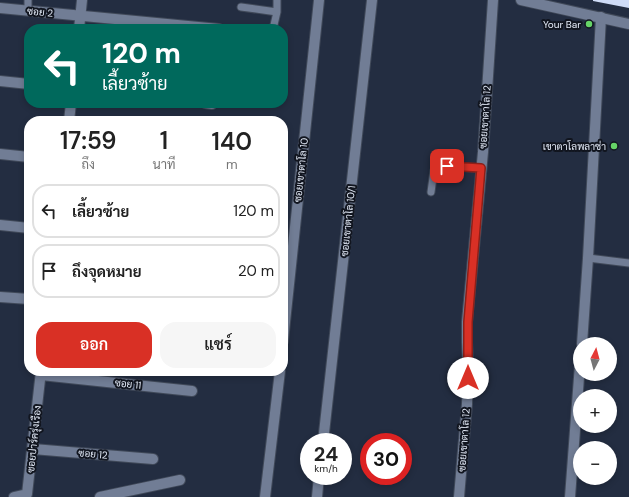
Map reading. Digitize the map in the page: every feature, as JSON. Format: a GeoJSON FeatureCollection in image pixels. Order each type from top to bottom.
{"type":"FeatureCollection","features":[{"type":"Feature","properties":{"kind":"street"},"geometry":{"type":"LineString","coordinates":[[80,24],[82,0]]}},
{"type":"Feature","properties":{"kind":"street","name":"ซอยเขาตาโล 10"},"geometry":{"type":"LineString","coordinates":[[288,294],[319,0]]}},
{"type":"Feature","properties":{"kind":"street","name":"ซอยเขาตาโล 10/1"},"geometry":{"type":"LineString","coordinates":[[324,433],[372,0]]}},
{"type":"Feature","properties":{"kind":"street","name":"ซอยเขาตาโล 12"},"geometry":{"type":"LineString","coordinates":[[459,497],[467,404],[468,322],[493,0]]}},
{"type":"Feature","properties":{"kind":"street"},"geometry":{"type":"LineString","coordinates":[[521,0],[629,24]]}},
{"type":"Feature","properties":{"kind":"street","name":"ซอย 2"},"geometry":{"type":"LineString","coordinates":[[0,8],[166,24]]}},
{"type":"Feature","properties":{"kind":"street"},"geometry":{"type":"LineString","coordinates":[[582,337],[601,17]]}},
{"type":"Feature","properties":{"kind":"street"},"geometry":{"type":"LineString","coordinates":[[0,81],[24,83]]}},
{"type":"Feature","properties":{"kind":"street"},"geometry":{"type":"LineString","coordinates":[[0,154],[24,156]]}},
{"type":"Feature","properties":{"kind":"street"},"geometry":{"type":"LineString","coordinates":[[0,225],[24,227]]}},
{"type":"Feature","properties":{"kind":"street"},"geometry":{"type":"LineString","coordinates":[[0,297],[24,299]]}},
{"type":"Feature","properties":{"kind":"street","name":"ซอยปาร์ครุ่งเรือง"},"geometry":{"type":"LineString","coordinates":[[14,497],[27,494],[41,376]]}},
{"type":"Feature","properties":{"kind":"street","name":"ซอย 11"},"geometry":{"type":"LineString","coordinates":[[66,376],[192,391]]}},
{"type":"Feature","properties":{"kind":"street"},"geometry":{"type":"LineString","coordinates":[[265,497],[279,376]]}},
{"type":"Feature","properties":{"kind":"street"},"geometry":{"type":"LineString","coordinates":[[570,497],[579,381]]}},
{"type":"Feature","properties":{"kind":"street","name":"ซอย 12"},"geometry":{"type":"LineString","coordinates":[[33,449],[153,459]]}},
{"type":"Feature","properties":{"kind":"street"},"geometry":{"type":"LineString","coordinates":[[100,497],[180,480]]}},
{"type":"Feature","properties":{"kind":"street"},"geometry":{"type":"LineString","coordinates":[[317,497],[318,485]]}},
{"type":"Feature","properties":{"kind":"lane"},"geometry":{"type":"LineString","coordinates":[[28,0],[28,11]]}},
{"type":"Feature","properties":{"kind":"lane"},"geometry":{"type":"LineString","coordinates":[[274,24],[277,12],[277,0]]}},
{"type":"Feature","properties":{"kind":"lane"},"geometry":{"type":"LineString","coordinates":[[241,7],[277,12]]}},
{"type":"Feature","properties":{"kind":"lane"},"geometry":{"type":"LineString","coordinates":[[431,192],[434,170],[438,167],[481,168]]}},
{"type":"Feature","properties":{"kind":"lane"},"geometry":{"type":"LineString","coordinates":[[588,258],[629,262]]}},
{"type":"Feature","properties":{"kind":"building"},"geometry":{"type":"Polygon","coordinates":[[[629,0],[629,8],[593,1],[629,0]]]}},
{"type":"Feature","properties":{"kind":"place","name":"Your Bar"},"geometry":{"type":"Point","coordinates":[589,24]}},
{"type":"Feature","properties":{"kind":"place","name":"เขาตาโลพลาซ่า"},"geometry":{"type":"Point","coordinates":[614,146]}},
{"type":"Feature","properties":{"kind":"route"},"geometry":{"type":"LineString","coordinates":[[447,166],[481,168],[468,322],[468,378]]}}]}
